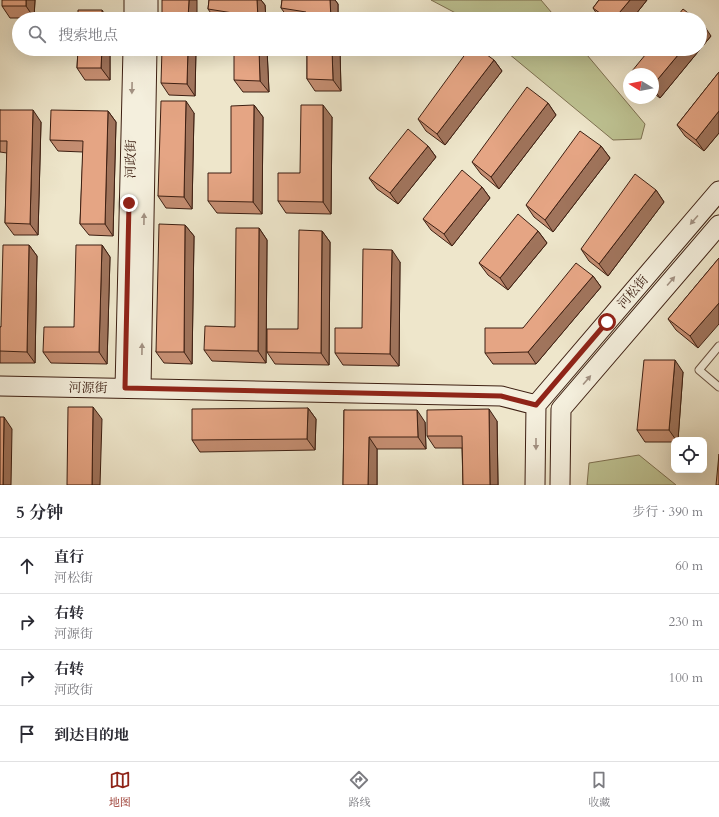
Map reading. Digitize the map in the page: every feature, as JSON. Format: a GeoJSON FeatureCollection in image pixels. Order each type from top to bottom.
{"type":"FeatureCollection","features":[{"type":"Feature","properties":{"kind":"street"},"geometry":{"type":"LineString","coordinates":[[134,0],[134,12]]}},
{"type":"Feature","properties":{"kind":"street"},"geometry":{"type":"LineString","coordinates":[[148,0],[148,12]]}},
{"type":"Feature","properties":{"kind":"street","name":"河政街"},"geometry":{"type":"LineString","coordinates":[[133,56],[133,388]]}},
{"type":"Feature","properties":{"kind":"street","name":"河政街"},"geometry":{"type":"LineString","coordinates":[[133,388],[147,56]]}},
{"type":"Feature","properties":{"kind":"street","name":"河松街"},"geometry":{"type":"LineString","coordinates":[[536,405],[719,191]]}},
{"type":"Feature","properties":{"kind":"street","name":"河松街"},"geometry":{"type":"LineString","coordinates":[[560,485],[561,409],[719,225]]}},
{"type":"Feature","properties":{"kind":"street","name":"河源街"},"geometry":{"type":"LineString","coordinates":[[0,386],[501,396],[536,405]]}},
{"type":"Feature","properties":{"kind":"street"},"geometry":{"type":"LineString","coordinates":[[535,485],[536,405]]}},
{"type":"Feature","properties":{"kind":"lane"},"geometry":{"type":"LineString","coordinates":[[719,346],[699,370],[719,387]]}},
{"type":"Feature","properties":{"kind":"green space"},"geometry":{"type":"Polygon","coordinates":[[[431,0],[541,0],[551,12],[454,12],[431,0]]]}},
{"type":"Feature","properties":{"kind":"green space"},"geometry":{"type":"Polygon","coordinates":[[[511,56],[588,56],[623,98],[623,104],[628,104],[645,124],[641,139],[613,140],[511,56]]]}},
{"type":"Feature","properties":{"kind":"green space"},"geometry":{"type":"Polygon","coordinates":[[[639,455],[676,485],[587,485],[589,463],[639,455]]]}},
{"type":"Feature","properties":{"kind":"building"},"geometry":{"type":"Polygon","coordinates":[[[2,0],[26,0],[26,6],[2,6],[2,0]]]}},
{"type":"Feature","properties":{"kind":"building"},"geometry":{"type":"Polygon","coordinates":[[[162,0],[189,0],[188,12],[162,12],[162,0]]]}},
{"type":"Feature","properties":{"kind":"building"},"geometry":{"type":"Polygon","coordinates":[[[209,0],[257,0],[258,12],[227,12],[208,9],[209,0]]]}},
{"type":"Feature","properties":{"kind":"building"},"geometry":{"type":"Polygon","coordinates":[[[282,0],[330,0],[331,12],[306,12],[281,8],[282,0]]]}},
{"type":"Feature","properties":{"kind":"building"},"geometry":{"type":"Polygon","coordinates":[[[599,0],[630,0],[620,12],[598,12],[593,8],[599,0]]]}},
{"type":"Feature","properties":{"kind":"building"},"geometry":{"type":"Polygon","coordinates":[[[78,10],[102,10],[102,12],[78,12],[78,10]]]}},
{"type":"Feature","properties":{"kind":"building"},"geometry":{"type":"Polygon","coordinates":[[[78,56],[102,56],[101,68],[77,68],[78,56]]]}},
{"type":"Feature","properties":{"kind":"building"},"geometry":{"type":"Polygon","coordinates":[[[162,56],[188,56],[187,84],[161,83],[162,56]]]}},
{"type":"Feature","properties":{"kind":"building"},"geometry":{"type":"Polygon","coordinates":[[[234,56],[259,56],[260,81],[234,80],[234,56]]]}},
{"type":"Feature","properties":{"kind":"building"},"geometry":{"type":"Polygon","coordinates":[[[307,56],[332,56],[333,80],[307,79],[307,56]]]}},
{"type":"Feature","properties":{"kind":"building"},"geometry":{"type":"Polygon","coordinates":[[[464,56],[489,56],[494,60],[437,134],[418,119],[464,56]]]}},
{"type":"Feature","properties":{"kind":"building"},"geometry":{"type":"Polygon","coordinates":[[[644,56],[677,56],[659,78],[659,68],[634,68],[644,56]]]}},
{"type":"Feature","properties":{"kind":"building"},"geometry":{"type":"Polygon","coordinates":[[[719,72],[719,111],[696,140],[677,125],[719,72]]]}},
{"type":"Feature","properties":{"kind":"building"},"geometry":{"type":"Polygon","coordinates":[[[527,87],[548,103],[491,177],[472,162],[527,87]]]}},
{"type":"Feature","properties":{"kind":"building"},"geometry":{"type":"Polygon","coordinates":[[[161,101],[186,101],[184,197],[158,196],[161,101]]]}},
{"type":"Feature","properties":{"kind":"building"},"geometry":{"type":"Polygon","coordinates":[[[254,105],[253,202],[208,201],[208,173],[231,173],[231,106],[254,105]]]}},
{"type":"Feature","properties":{"kind":"building"},"geometry":{"type":"Polygon","coordinates":[[[301,105],[323,105],[323,202],[278,201],[278,173],[300,173],[301,105]]]}},
{"type":"Feature","properties":{"kind":"building"},"geometry":{"type":"Polygon","coordinates":[[[0,110],[33,110],[30,224],[5,223],[7,141],[0,141],[0,110]]]}},
{"type":"Feature","properties":{"kind":"building"},"geometry":{"type":"Polygon","coordinates":[[[51,110],[108,111],[105,224],[80,224],[83,141],[50,140],[51,110]]]}},
{"type":"Feature","properties":{"kind":"building"},"geometry":{"type":"Polygon","coordinates":[[[408,129],[428,146],[390,193],[369,178],[408,129]]]}},
{"type":"Feature","properties":{"kind":"building"},"geometry":{"type":"Polygon","coordinates":[[[580,131],[601,146],[545,220],[526,205],[580,131]]]}},
{"type":"Feature","properties":{"kind":"building"},"geometry":{"type":"Polygon","coordinates":[[[462,170],[482,187],[444,234],[423,219],[462,170]]]}},
{"type":"Feature","properties":{"kind":"building"},"geometry":{"type":"Polygon","coordinates":[[[635,174],[656,190],[599,264],[581,249],[635,174]]]}},
{"type":"Feature","properties":{"kind":"building"},"geometry":{"type":"Polygon","coordinates":[[[518,214],[538,231],[500,278],[479,263],[518,214]]]}},
{"type":"Feature","properties":{"kind":"building"},"geometry":{"type":"Polygon","coordinates":[[[159,224],[185,225],[184,352],[156,352],[159,224]]]}},
{"type":"Feature","properties":{"kind":"building"},"geometry":{"type":"Polygon","coordinates":[[[236,228],[259,228],[258,351],[204,350],[205,326],[235,327],[236,228]]]}},
{"type":"Feature","properties":{"kind":"building"},"geometry":{"type":"Polygon","coordinates":[[[299,230],[322,231],[321,353],[267,352],[267,329],[298,329],[299,230]]]}},
{"type":"Feature","properties":{"kind":"building"},"geometry":{"type":"Polygon","coordinates":[[[3,245],[29,245],[27,352],[0,351],[3,245]]]}},
{"type":"Feature","properties":{"kind":"building"},"geometry":{"type":"Polygon","coordinates":[[[76,245],[102,245],[99,352],[43,352],[44,327],[74,327],[76,245]]]}},
{"type":"Feature","properties":{"kind":"building"},"geometry":{"type":"Polygon","coordinates":[[[363,249],[392,250],[390,354],[335,353],[335,328],[362,328],[363,249]]]}},
{"type":"Feature","properties":{"kind":"building"},"geometry":{"type":"Polygon","coordinates":[[[719,258],[719,303],[690,336],[668,319],[719,258]]]}},
{"type":"Feature","properties":{"kind":"building"},"geometry":{"type":"Polygon","coordinates":[[[576,263],[593,276],[528,352],[485,353],[485,328],[523,328],[576,263]]]}},
{"type":"Feature","properties":{"kind":"building"},"geometry":{"type":"Polygon","coordinates":[[[644,360],[675,360],[669,430],[637,430],[644,360]]]}},
{"type":"Feature","properties":{"kind":"building"},"geometry":{"type":"Polygon","coordinates":[[[68,407],[93,407],[92,485],[67,485],[68,407]]]}},
{"type":"Feature","properties":{"kind":"building"},"geometry":{"type":"Polygon","coordinates":[[[308,408],[307,439],[192,440],[192,409],[308,408]]]}},
{"type":"Feature","properties":{"kind":"building"},"geometry":{"type":"Polygon","coordinates":[[[489,409],[490,485],[463,485],[462,436],[427,436],[427,410],[489,409]]]}},
{"type":"Feature","properties":{"kind":"building"},"geometry":{"type":"Polygon","coordinates":[[[344,410],[417,410],[418,437],[369,437],[368,485],[343,485],[344,410]]]}},
{"type":"Feature","properties":{"kind":"building"},"geometry":{"type":"Polygon","coordinates":[[[0,417],[4,417],[3,485],[0,485],[0,417]]]}},
{"type":"Feature","properties":{"kind":"building"},"geometry":{"type":"Polygon","coordinates":[[[719,454],[719,485],[716,485],[719,454]]]}},
{"type":"Feature","properties":{"kind":"route"},"geometry":{"type":"LineString","coordinates":[[129,203],[125,388],[501,396],[536,405],[607,322]]}}]}
